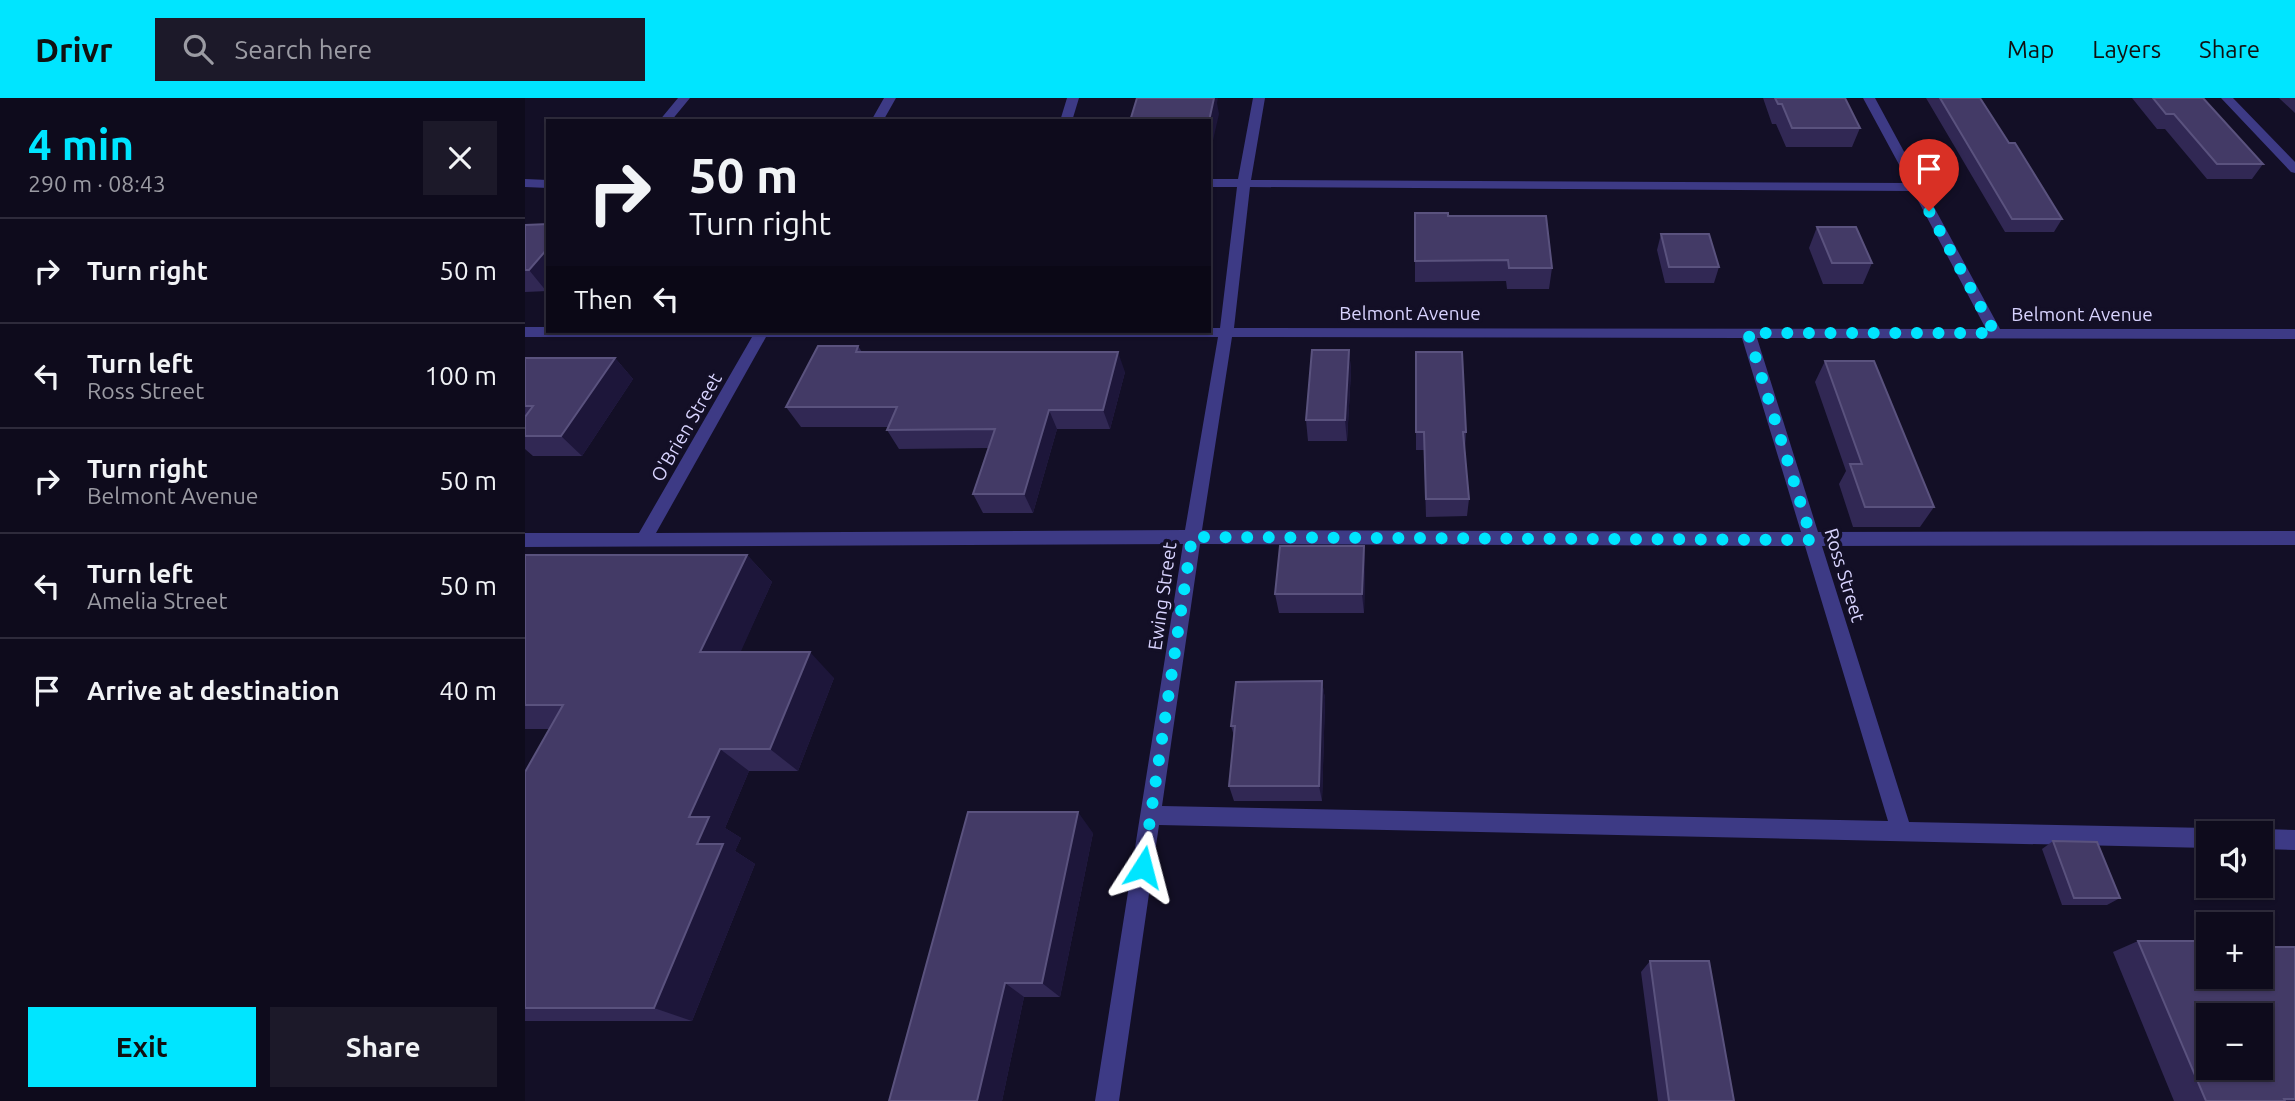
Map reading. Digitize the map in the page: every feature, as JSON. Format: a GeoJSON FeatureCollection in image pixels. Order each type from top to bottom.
{"type":"FeatureCollection","features":[{"type":"Feature","properties":{"kind":"street"},"geometry":{"type":"LineString","coordinates":[[667,119],[684,98]]}},
{"type":"Feature","properties":{"kind":"street"},"geometry":{"type":"LineString","coordinates":[[878,119],[890,98]]}},
{"type":"Feature","properties":{"kind":"street"},"geometry":{"type":"LineString","coordinates":[[1067,119],[1073,98]]}},
{"type":"Feature","properties":{"kind":"street","name":"Ewing Street"},"geometry":{"type":"LineString","coordinates":[[1107,1101],[1192,537],[1226,332],[1244,183],[1259,98]]}},
{"type":"Feature","properties":{"kind":"street"},"geometry":{"type":"LineString","coordinates":[[1869,98],[1995,333]]}},
{"type":"Feature","properties":{"kind":"street"},"geometry":{"type":"LineString","coordinates":[[2227,98],[2295,169]]}},
{"type":"Feature","properties":{"kind":"street"},"geometry":{"type":"LineString","coordinates":[[525,183],[546,184]]}},
{"type":"Feature","properties":{"kind":"street"},"geometry":{"type":"LineString","coordinates":[[1211,183],[1916,187]]}},
{"type":"Feature","properties":{"kind":"street","name":"Belmont Avenue"},"geometry":{"type":"LineString","coordinates":[[525,332],[546,332]]}},
{"type":"Feature","properties":{"kind":"street","name":"Belmont Avenue"},"geometry":{"type":"LineString","coordinates":[[1211,332],[2289,334]]}},
{"type":"Feature","properties":{"kind":"street","name":"O'Brien Street"},"geometry":{"type":"LineString","coordinates":[[643,541],[756,333]]}},
{"type":"Feature","properties":{"kind":"street","name":"Ross Street"},"geometry":{"type":"LineString","coordinates":[[1748,333],[1901,830]]}},
{"type":"Feature","properties":{"kind":"street"},"geometry":{"type":"LineString","coordinates":[[2289,334],[2295,349]]}},
{"type":"Feature","properties":{"kind":"street"},"geometry":{"type":"LineString","coordinates":[[525,540],[1192,537],[1812,540],[2295,538]]}},
{"type":"Feature","properties":{"kind":"street"},"geometry":{"type":"LineString","coordinates":[[1151,815],[2196,838]]}},
{"type":"Feature","properties":{"kind":"street"},"geometry":{"type":"LineString","coordinates":[[2273,839],[2295,840]]}},
{"type":"Feature","properties":{"kind":"building"},"geometry":{"type":"Polygon","coordinates":[[[1137,98],[1214,98],[1209,119],[1131,119],[1137,98]]]}},
{"type":"Feature","properties":{"kind":"building"},"geometry":{"type":"Polygon","coordinates":[[[1775,98],[1845,98],[1860,128],[1792,128],[1782,104],[1778,104],[1775,98]]]}},
{"type":"Feature","properties":{"kind":"building"},"geometry":{"type":"Polygon","coordinates":[[[1940,98],[1980,98],[2009,143],[2015,143],[2062,219],[2012,219],[1940,98]]]}},
{"type":"Feature","properties":{"kind":"building"},"geometry":{"type":"Polygon","coordinates":[[[2153,98],[2203,98],[2263,164],[2217,164],[2174,114],[2166,114],[2153,98]]]}},
{"type":"Feature","properties":{"kind":"building"},"geometry":{"type":"Polygon","coordinates":[[[1415,213],[1448,213],[1448,216],[1546,216],[1552,268],[1509,268],[1508,260],[1415,261],[1415,213]]]}},
{"type":"Feature","properties":{"kind":"building"},"geometry":{"type":"Polygon","coordinates":[[[546,224],[546,250],[529,270],[525,270],[525,225],[546,224]]]}},
{"type":"Feature","properties":{"kind":"building"},"geometry":{"type":"Polygon","coordinates":[[[1817,227],[1856,227],[1872,263],[1832,263],[1817,227]]]}},
{"type":"Feature","properties":{"kind":"building"},"geometry":{"type":"Polygon","coordinates":[[[1661,234],[1709,234],[1719,267],[1669,267],[1661,234]]]}},
{"type":"Feature","properties":{"kind":"building"},"geometry":{"type":"Polygon","coordinates":[[[818,346],[858,346],[856,352],[1118,352],[1103,410],[1049,410],[1024,494],[973,494],[995,429],[887,430],[897,407],[786,407],[818,346]]]}},
{"type":"Feature","properties":{"kind":"building"},"geometry":{"type":"Polygon","coordinates":[[[1312,350],[1349,350],[1345,420],[1306,420],[1312,350]]]}},
{"type":"Feature","properties":{"kind":"building"},"geometry":{"type":"Polygon","coordinates":[[[1416,352],[1462,352],[1466,432],[1463,432],[1469,499],[1426,499],[1424,432],[1416,432],[1416,352]]]}},
{"type":"Feature","properties":{"kind":"building"},"geometry":{"type":"Polygon","coordinates":[[[525,358],[615,358],[561,436],[525,436],[525,417],[533,406],[525,406],[525,358]]]}},
{"type":"Feature","properties":{"kind":"building"},"geometry":{"type":"Polygon","coordinates":[[[1825,361],[1874,361],[1934,507],[1865,507],[1850,464],[1862,464],[1825,361]]]}},
{"type":"Feature","properties":{"kind":"building"},"geometry":{"type":"Polygon","coordinates":[[[1280,546],[1364,546],[1362,594],[1275,594],[1280,546]]]}},
{"type":"Feature","properties":{"kind":"building"},"geometry":{"type":"Polygon","coordinates":[[[525,555],[747,555],[700,652],[810,652],[770,749],[720,749],[689,817],[709,817],[697,844],[723,844],[654,1008],[525,1008],[525,772],[563,705],[525,705],[525,555]]]}},
{"type":"Feature","properties":{"kind":"building"},"geometry":{"type":"Polygon","coordinates":[[[1322,681],[1319,786],[1229,786],[1236,682],[1322,681]]]}},
{"type":"Feature","properties":{"kind":"building"},"geometry":{"type":"Polygon","coordinates":[[[968,812],[1078,812],[1042,983],[1005,983],[977,1101],[889,1101],[968,812]]]}},
{"type":"Feature","properties":{"kind":"building"},"geometry":{"type":"Polygon","coordinates":[[[2053,841],[2097,842],[2120,898],[2074,898],[2053,841]]]}},
{"type":"Feature","properties":{"kind":"building"},"geometry":{"type":"Polygon","coordinates":[[[2138,941],[2196,941],[2196,989],[2273,989],[2273,947],[2295,947],[2295,1099],[2284,1099],[2285,1101],[2206,1101],[2197,1080],[2273,1080],[2273,1003],[2196,1003],[2196,1077],[2138,941]]]}},
{"type":"Feature","properties":{"kind":"building"},"geometry":{"type":"Polygon","coordinates":[[[1650,961],[1709,961],[1734,1101],[1669,1101],[1650,961]]]}},
{"type":"Feature","properties":{"kind":"route"},"geometry":{"type":"LineString","coordinates":[[1143,867],[1192,537],[1812,540],[1748,333],[1995,333],[1929,211]]}}]}
